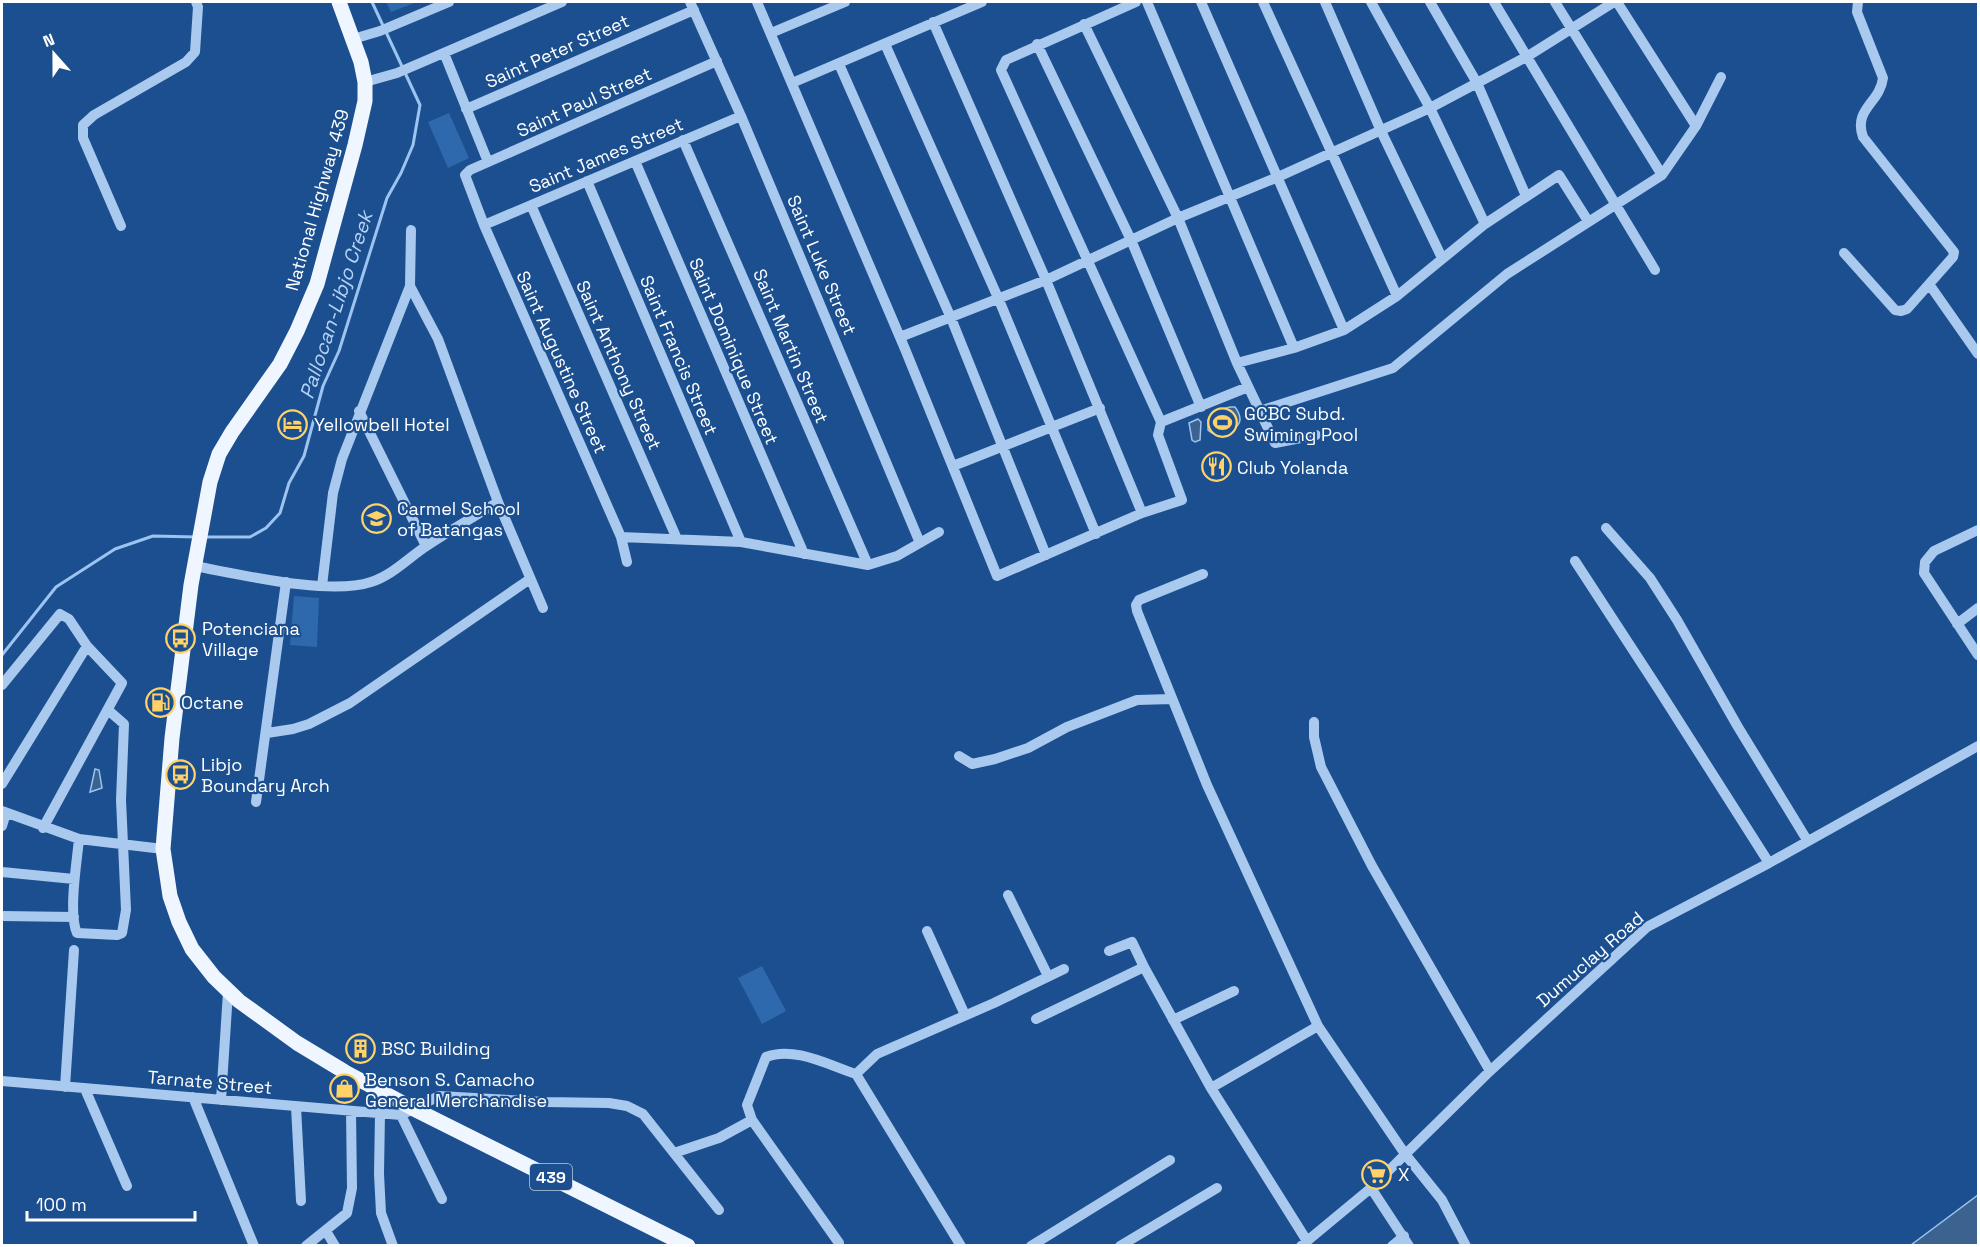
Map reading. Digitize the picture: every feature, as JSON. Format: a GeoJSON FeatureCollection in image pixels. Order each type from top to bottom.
{"type":"FeatureCollection","features":[{"type":"Feature","properties":{"kind":"main road","name":"National Highway 439"},"geometry":{"type":"LineString","coordinates":[[339,2],[361,62],[365,82],[362,117],[317,284],[297,331],[280,363],[219,454],[210,482],[195,560],[172,738],[163,849],[170,896],[192,949],[228,992],[297,1043],[408,1112],[688,1245]]}},
{"type":"Feature","properties":{"kind":"street"},"geometry":{"type":"LineString","coordinates":[[121,226],[83,138],[83,125],[94,115],[186,62],[195,52],[198,7],[196,2]]}},
{"type":"Feature","properties":{"kind":"street"},"geometry":{"type":"LineString","coordinates":[[353,39],[380,31],[449,2]]}},
{"type":"Feature","properties":{"kind":"street"},"geometry":{"type":"LineString","coordinates":[[365,82],[397,73],[562,2]]}},
{"type":"Feature","properties":{"kind":"street"},"geometry":{"type":"LineString","coordinates":[[757,2],[900,337],[997,576],[1142,513],[1182,500],[1158,435],[1161,422],[1002,70],[1006,60],[1037,44],[1136,2]]}},
{"type":"Feature","properties":{"kind":"street"},"geometry":{"type":"LineString","coordinates":[[771,33],[845,2]]}},
{"type":"Feature","properties":{"kind":"street"},"geometry":{"type":"LineString","coordinates":[[792,83],[982,2]]}},
{"type":"Feature","properties":{"kind":"street"},"geometry":{"type":"LineString","coordinates":[[1147,2],[1294,348]]}},
{"type":"Feature","properties":{"kind":"street"},"geometry":{"type":"LineString","coordinates":[[1201,2],[1344,330]]}},
{"type":"Feature","properties":{"kind":"street"},"geometry":{"type":"LineString","coordinates":[[1263,2],[1397,296]]}},
{"type":"Feature","properties":{"kind":"street"},"geometry":{"type":"LineString","coordinates":[[1325,2],[1381,131],[1442,258]]}},
{"type":"Feature","properties":{"kind":"street"},"geometry":{"type":"LineString","coordinates":[[1371,2],[1430,108],[1485,225]]}},
{"type":"Feature","properties":{"kind":"street"},"geometry":{"type":"LineString","coordinates":[[1430,2],[1477,83],[1526,196]]}},
{"type":"Feature","properties":{"kind":"street"},"geometry":{"type":"LineString","coordinates":[[1494,2],[1654,270]]}},
{"type":"Feature","properties":{"kind":"street"},"geometry":{"type":"LineString","coordinates":[[1555,2],[1662,175]]}},
{"type":"Feature","properties":{"kind":"street"},"geometry":{"type":"LineString","coordinates":[[900,337],[1046,280],[1178,218],[1381,131],[1528,57],[1615,2],[1696,126]]}},
{"type":"Feature","properties":{"kind":"street"},"geometry":{"type":"LineString","coordinates":[[1844,253],[1895,310],[1901,311],[1907,309],[1953,257],[1954,252],[1863,137],[1859,125],[1862,115],[1882,85],[1883,78],[1857,12],[1858,2]]}},
{"type":"Feature","properties":{"kind":"street","name":"Saint Luke Street"},"geometry":{"type":"LineString","coordinates":[[692,5],[741,116],[920,543]]}},
{"type":"Feature","properties":{"kind":"street","name":"Saint Peter Street"},"geometry":{"type":"LineString","coordinates":[[466,109],[692,5]]}},
{"type":"Feature","properties":{"kind":"street"},"geometry":{"type":"LineString","coordinates":[[933,22],[1046,280],[1142,513]]}},
{"type":"Feature","properties":{"kind":"street"},"geometry":{"type":"LineString","coordinates":[[1084,24],[1178,218],[1237,363],[1275,443],[1316,435]]}},
{"type":"Feature","properties":{"kind":"street"},"geometry":{"type":"LineString","coordinates":[[885,44],[999,300],[1096,534]]}},
{"type":"Feature","properties":{"kind":"street"},"geometry":{"type":"LineString","coordinates":[[1037,44],[1131,240],[1201,407]]}},
{"type":"Feature","properties":{"kind":"street"},"geometry":{"type":"LineString","coordinates":[[444,53],[488,162]]}},
{"type":"Feature","properties":{"kind":"street","name":"Saint Paul Street"},"geometry":{"type":"LineString","coordinates":[[465,175],[470,170],[717,61]]}},
{"type":"Feature","properties":{"kind":"street"},"geometry":{"type":"LineString","coordinates":[[839,64],[951,318],[1046,555]]}},
{"type":"Feature","properties":{"kind":"street"},"geometry":{"type":"LineString","coordinates":[[1260,411],[1393,368],[1507,273],[1662,175],[1696,126],[1721,77]]}},
{"type":"Feature","properties":{"kind":"street","name":"Saint James Street"},"geometry":{"type":"LineString","coordinates":[[484,225],[741,116]]}},
{"type":"Feature","properties":{"kind":"street","name":"Saint Martin Street"},"geometry":{"type":"LineString","coordinates":[[683,140],[868,565]]}},
{"type":"Feature","properties":{"kind":"street","name":"Saint Dominique Street"},"geometry":{"type":"LineString","coordinates":[[634,161],[804,554]]}},
{"type":"Feature","properties":{"kind":"street","name":"Saint Augustine Street"},"geometry":{"type":"LineString","coordinates":[[465,175],[484,225],[621,537],[627,562]]}},
{"type":"Feature","properties":{"kind":"street"},"geometry":{"type":"LineString","coordinates":[[1237,363],[1294,348],[1344,330],[1397,296],[1485,225],[1559,175],[1588,221]]}},
{"type":"Feature","properties":{"kind":"street","name":"Saint Francis Street"},"geometry":{"type":"LineString","coordinates":[[587,181],[741,542]]}},
{"type":"Feature","properties":{"kind":"street","name":"Saint Anthony Street"},"geometry":{"type":"LineString","coordinates":[[531,205],[677,539]]}},
{"type":"Feature","properties":{"kind":"street"},"geometry":{"type":"LineString","coordinates":[[322,586],[333,493],[342,459],[410,286],[411,230]]}},
{"type":"Feature","properties":{"kind":"street"},"geometry":{"type":"LineString","coordinates":[[1929,284],[1978,354]]}},
{"type":"Feature","properties":{"kind":"street"},"geometry":{"type":"LineString","coordinates":[[410,286],[438,339],[498,502],[543,608]]}},
{"type":"Feature","properties":{"kind":"street"},"geometry":{"type":"LineString","coordinates":[[1161,422],[1248,387]]}},
{"type":"Feature","properties":{"kind":"street"},"geometry":{"type":"LineString","coordinates":[[952,466],[1100,408]]}},
{"type":"Feature","properties":{"kind":"street"},"geometry":{"type":"LineString","coordinates":[[360,411],[426,546]]}},
{"type":"Feature","properties":{"kind":"street"},"geometry":{"type":"LineString","coordinates":[[195,560],[286,582],[322,586],[360,585],[390,573],[426,546],[498,502]]}},
{"type":"Feature","properties":{"kind":"street"},"geometry":{"type":"LineString","coordinates":[[1606,528],[1650,578],[1661,595],[1807,840]]}},
{"type":"Feature","properties":{"kind":"street"},"geometry":{"type":"LineString","coordinates":[[1978,530],[1934,551],[1925,562],[1924,573],[1978,655]]}},
{"type":"Feature","properties":{"kind":"street"},"geometry":{"type":"LineString","coordinates":[[621,537],[741,542],[868,565],[897,556],[939,532]]}},
{"type":"Feature","properties":{"kind":"street"},"geometry":{"type":"LineString","coordinates":[[1575,561],[1769,863]]}},
{"type":"Feature","properties":{"kind":"street"},"geometry":{"type":"LineString","coordinates":[[1203,574],[1139,600],[1136,605],[1172,699],[1207,785],[1318,1026],[1405,1154],[1442,1200],[1466,1245]]}},
{"type":"Feature","properties":{"kind":"street"},"geometry":{"type":"LineString","coordinates":[[267,733],[309,724],[350,703],[530,579]]}},
{"type":"Feature","properties":{"kind":"street"},"geometry":{"type":"LineString","coordinates":[[256,802],[286,582]]}},
{"type":"Feature","properties":{"kind":"street"},"geometry":{"type":"LineString","coordinates":[[1957,624],[1978,608]]}},
{"type":"Feature","properties":{"kind":"street"},"geometry":{"type":"LineString","coordinates":[[2,685],[60,614],[69,619],[87,646],[122,683],[43,828]]}},
{"type":"Feature","properties":{"kind":"street"},"geometry":{"type":"LineString","coordinates":[[2,784],[87,646]]}},
{"type":"Feature","properties":{"kind":"street"},"geometry":{"type":"LineString","coordinates":[[959,756],[972,764],[995,759],[1028,748],[1066,727],[1137,700],[1172,699]]}},
{"type":"Feature","properties":{"kind":"street"},"geometry":{"type":"LineString","coordinates":[[79,839],[74,879],[73,926],[77,933],[117,935],[122,933],[126,910],[121,800],[124,724],[108,710]]}},
{"type":"Feature","properties":{"kind":"street"},"geometry":{"type":"LineString","coordinates":[[1314,722],[1314,737],[1320,767],[1372,866],[1490,1071]]}},
{"type":"Feature","properties":{"kind":"street","name":"Dumuclay Road"},"geometry":{"type":"LineString","coordinates":[[1304,1243],[1371,1188],[1490,1071],[1647,927],[1769,863],[1978,746]]}},
{"type":"Feature","properties":{"kind":"street"},"geometry":{"type":"LineString","coordinates":[[2,826],[4,812],[43,828],[79,839],[163,849]]}},
{"type":"Feature","properties":{"kind":"street"},"geometry":{"type":"LineString","coordinates":[[2,872],[74,879]]}},
{"type":"Feature","properties":{"kind":"street"},"geometry":{"type":"LineString","coordinates":[[1008,895],[1048,976]]}},
{"type":"Feature","properties":{"kind":"street"},"geometry":{"type":"LineString","coordinates":[[2,916],[74,917]]}},
{"type":"Feature","properties":{"kind":"street"},"geometry":{"type":"LineString","coordinates":[[927,931],[965,1015]]}},
{"type":"Feature","properties":{"kind":"street"},"geometry":{"type":"LineString","coordinates":[[1109,951],[1132,942],[1211,1088],[1304,1243]]}},
{"type":"Feature","properties":{"kind":"street"},"geometry":{"type":"LineString","coordinates":[[64,1087],[74,950]]}},
{"type":"Feature","properties":{"kind":"street"},"geometry":{"type":"LineString","coordinates":[[1036,1019],[1144,967]]}},
{"type":"Feature","properties":{"kind":"street"},"geometry":{"type":"LineString","coordinates":[[856,1074],[877,1054],[1064,969]]}},
{"type":"Feature","properties":{"kind":"street"},"geometry":{"type":"LineString","coordinates":[[1173,1020],[1234,991]]}},
{"type":"Feature","properties":{"kind":"street"},"geometry":{"type":"LineString","coordinates":[[222,1100],[228,992]]}},
{"type":"Feature","properties":{"kind":"street"},"geometry":{"type":"LineString","coordinates":[[1211,1088],[1318,1026]]}},
{"type":"Feature","properties":{"kind":"street"},"geometry":{"type":"LineString","coordinates":[[838,1243],[752,1119],[747,1106],[766,1057],[777,1053],[792,1053],[856,1074],[961,1245]]}},
{"type":"Feature","properties":{"kind":"street","name":"Tarnate Street"},"geometry":{"type":"LineString","coordinates":[[2,1081],[296,1107],[380,1113],[408,1112]]}},
{"type":"Feature","properties":{"kind":"street"},"geometry":{"type":"LineString","coordinates":[[85,1089],[127,1186]]}},
{"type":"Feature","properties":{"kind":"street"},"geometry":{"type":"LineString","coordinates":[[442,1199],[408,1112],[439,1096],[609,1103],[627,1106],[643,1114],[719,1210]]}},
{"type":"Feature","properties":{"kind":"street"},"geometry":{"type":"LineString","coordinates":[[193,1097],[254,1245]]}},
{"type":"Feature","properties":{"kind":"street"},"geometry":{"type":"LineString","coordinates":[[296,1107],[301,1201]]}},
{"type":"Feature","properties":{"kind":"street"},"geometry":{"type":"LineString","coordinates":[[306,1245],[347,1213],[352,1188],[351,1111]]}},
{"type":"Feature","properties":{"kind":"street"},"geometry":{"type":"LineString","coordinates":[[380,1113],[381,1213],[393,1245]]}},
{"type":"Feature","properties":{"kind":"street"},"geometry":{"type":"LineString","coordinates":[[674,1153],[719,1138],[752,1119]]}},
{"type":"Feature","properties":{"kind":"street"},"geometry":{"type":"LineString","coordinates":[[1031,1245],[1170,1160]]}},
{"type":"Feature","properties":{"kind":"street"},"geometry":{"type":"LineString","coordinates":[[1120,1245],[1217,1188]]}},
{"type":"Feature","properties":{"kind":"street"},"geometry":{"type":"LineString","coordinates":[[1371,1188],[1407,1240],[1392,1245]]}},
{"type":"Feature","properties":{"kind":"street"},"geometry":{"type":"LineString","coordinates":[[326,1231],[335,1245]]}},
{"type":"Feature","properties":{"kind":"shaded area"},"geometry":{"type":"Polygon","coordinates":[[[386,2],[417,2],[391,12],[386,2]]]}},
{"type":"Feature","properties":{"kind":"shaded area"},"geometry":{"type":"Polygon","coordinates":[[[449,113],[469,158],[448,168],[428,122],[449,113]]]}},
{"type":"Feature","properties":{"kind":"shaded area","name":"GCBC Subd. Swiming Pool"},"geometry":{"type":"Polygon","coordinates":[[[1235,407],[1239,414],[1239,424],[1230,430],[1212,433],[1208,430],[1208,420],[1223,409],[1235,407]]]}},
{"type":"Feature","properties":{"kind":"shaded area"},"geometry":{"type":"Polygon","coordinates":[[[1198,419],[1201,422],[1200,440],[1195,442],[1192,440],[1189,423],[1198,419]]]}},
{"type":"Feature","properties":{"kind":"shaded area"},"geometry":{"type":"Polygon","coordinates":[[[294,596],[319,598],[317,647],[290,645],[294,596]]]}},
{"type":"Feature","properties":{"kind":"shaded area"},"geometry":{"type":"Polygon","coordinates":[[[95,769],[99,770],[102,788],[90,792],[95,769]]]}},
{"type":"Feature","properties":{"kind":"shaded area"},"geometry":{"type":"Polygon","coordinates":[[[762,966],[786,1011],[762,1024],[738,978],[762,966]]]}},
{"type":"Feature","properties":{"kind":"shaded area"},"geometry":{"type":"Polygon","coordinates":[[[1978,1195],[1978,1244],[1976,1246],[1911,1245],[1978,1195]]]}},
{"type":"Feature","properties":{"kind":"waterway","name":"Pallocan-Libjo Creek"},"geometry":{"type":"LineString","coordinates":[[205,537],[250,537],[266,528],[280,513],[289,483],[304,456],[323,386],[339,351],[387,198],[413,145],[420,105],[372,2]]}},
{"type":"Feature","properties":{"kind":"waterway","name":"Pallocan-Libjo Creek"},"geometry":{"type":"LineString","coordinates":[[2,655],[56,587],[115,549],[153,536],[196,537]]}},
{"type":"Feature","properties":{"kind":"place","name":"GCBC Subd. Swiming Pool"},"geometry":{"type":"Point","coordinates":[1223,423]}},
{"type":"Feature","properties":{"kind":"place","name":"Yellowbell Hotel"},"geometry":{"type":"Point","coordinates":[293,424]}},
{"type":"Feature","properties":{"kind":"place","name":"Club Yolanda"},"geometry":{"type":"Point","coordinates":[1216,467]}},
{"type":"Feature","properties":{"kind":"place","name":"Carmel School of Batangas"},"geometry":{"type":"Point","coordinates":[376,518]}},
{"type":"Feature","properties":{"kind":"place","name":"Potenciana Village"},"geometry":{"type":"Point","coordinates":[181,638]}},
{"type":"Feature","properties":{"kind":"place","name":"Octane"},"geometry":{"type":"Point","coordinates":[160,702]}},
{"type":"Feature","properties":{"kind":"place","name":"Libjo Boundary Arch"},"geometry":{"type":"Point","coordinates":[180,774]}},
{"type":"Feature","properties":{"kind":"place","name":"BSC Building"},"geometry":{"type":"Point","coordinates":[360,1048]}},
{"type":"Feature","properties":{"kind":"place","name":"Benson S. Camacho General Merchandise"},"geometry":{"type":"Point","coordinates":[344,1089]}},
{"type":"Feature","properties":{"kind":"place","name":"X"},"geometry":{"type":"Point","coordinates":[1377,1174]}}]}
